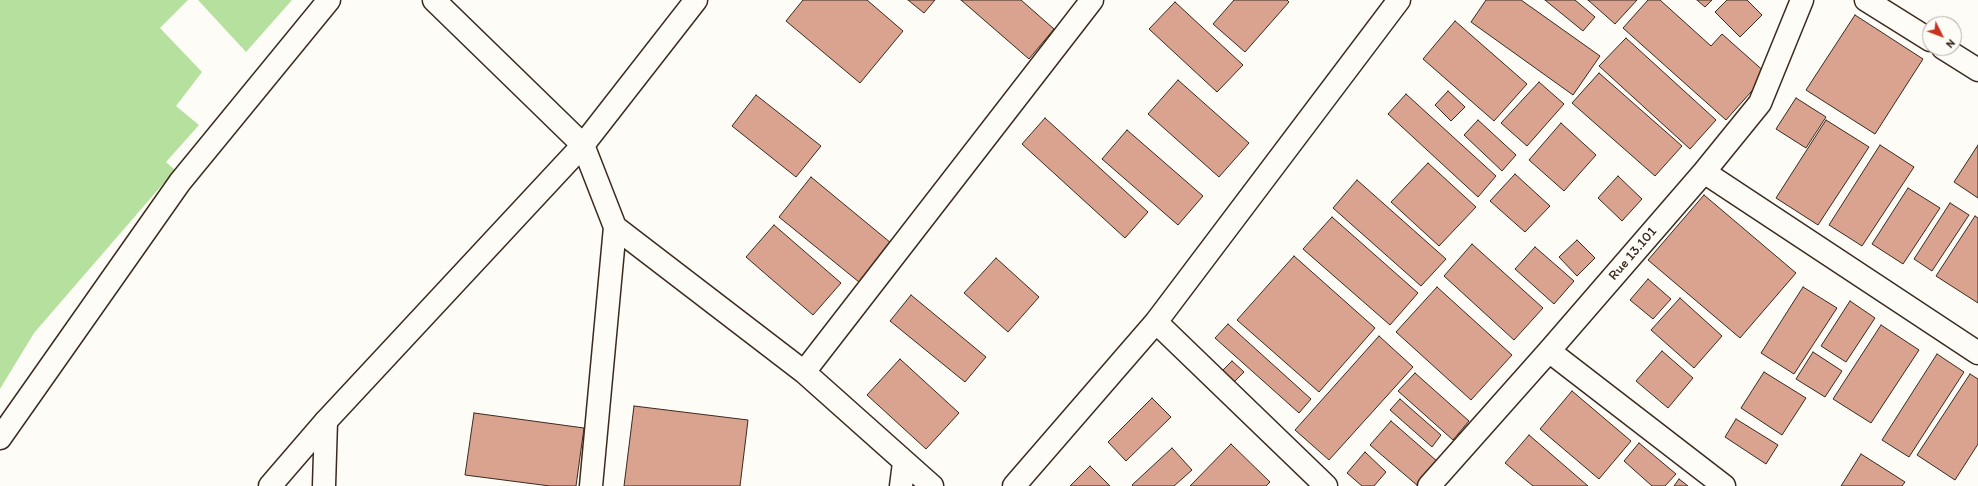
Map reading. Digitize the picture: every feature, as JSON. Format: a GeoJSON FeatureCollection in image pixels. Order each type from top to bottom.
{"type":"FeatureCollection","features":[{"type":"Feature","properties":{"kind":"street"},"geometry":{"type":"LineString","coordinates":[[0,438],[180,182],[329,0]]}},
{"type":"Feature","properties":{"kind":"street"},"geometry":{"type":"LineString","coordinates":[[434,0],[583,145],[614,227],[592,486]]}},
{"type":"Feature","properties":{"kind":"street"},"geometry":{"type":"LineString","coordinates":[[270,486],[326,421],[583,145],[696,0]]}},
{"type":"Feature","properties":{"kind":"street"},"geometry":{"type":"LineString","coordinates":[[804,372],[1092,0]]}},
{"type":"Feature","properties":{"kind":"street"},"geometry":{"type":"LineString","coordinates":[[1014,486],[1156,322],[1398,0]]}},
{"type":"Feature","properties":{"kind":"street","name":"Rue 13.101"},"geometry":{"type":"LineString","coordinates":[[1429,486],[1549,352],[1704,172],[1760,103],[1802,0]]}},
{"type":"Feature","properties":{"kind":"street"},"geometry":{"type":"LineString","coordinates":[[1866,0],[1922,35]]}},
{"type":"Feature","properties":{"kind":"street"},"geometry":{"type":"LineString","coordinates":[[1956,56],[1978,70]]}},
{"type":"Feature","properties":{"kind":"street"},"geometry":{"type":"LineString","coordinates":[[1704,172],[1978,353]]}},
{"type":"Feature","properties":{"kind":"street"},"geometry":{"type":"LineString","coordinates":[[614,227],[804,372],[904,463],[932,486]]}},
{"type":"Feature","properties":{"kind":"street"},"geometry":{"type":"LineString","coordinates":[[1156,322],[1326,486]]}},
{"type":"Feature","properties":{"kind":"street"},"geometry":{"type":"LineString","coordinates":[[1549,352],[1724,486]]}},
{"type":"Feature","properties":{"kind":"street"},"geometry":{"type":"LineString","coordinates":[[324,486],[326,421]]}},
{"type":"Feature","properties":{"kind":"street"},"geometry":{"type":"LineString","coordinates":[[901,486],[904,463]]}},
{"type":"Feature","properties":{"kind":"green space"},"geometry":{"type":"Polygon","coordinates":[[[0,0],[188,0],[160,28],[202,72],[176,106],[199,125],[166,162],[175,170],[34,333],[0,389],[0,0]]]}},
{"type":"Feature","properties":{"kind":"green space"},"geometry":{"type":"Polygon","coordinates":[[[198,0],[292,0],[246,52],[198,0]]]}},
{"type":"Feature","properties":{"kind":"building"},"geometry":{"type":"Polygon","coordinates":[[[803,0],[867,0],[903,31],[860,83],[786,21],[803,0]]]}},
{"type":"Feature","properties":{"kind":"building"},"geometry":{"type":"Polygon","coordinates":[[[908,0],[935,0],[924,13],[908,0]]]}},
{"type":"Feature","properties":{"kind":"building"},"geometry":{"type":"Polygon","coordinates":[[[961,0],[1021,0],[1054,29],[1029,59],[961,0]]]}},
{"type":"Feature","properties":{"kind":"building"},"geometry":{"type":"Polygon","coordinates":[[[1234,0],[1287,0],[1289,2],[1245,52],[1213,24],[1234,0]]]}},
{"type":"Feature","properties":{"kind":"building"},"geometry":{"type":"Polygon","coordinates":[[[1486,0],[1521,0],[1600,56],[1573,95],[1471,22],[1486,0]]]}},
{"type":"Feature","properties":{"kind":"building"},"geometry":{"type":"Polygon","coordinates":[[[1545,0],[1575,0],[1595,17],[1583,31],[1545,0]]]}},
{"type":"Feature","properties":{"kind":"building"},"geometry":{"type":"Polygon","coordinates":[[[1588,0],[1637,0],[1615,24],[1588,0]]]}},
{"type":"Feature","properties":{"kind":"building"},"geometry":{"type":"Polygon","coordinates":[[[1648,0],[1660,0],[1711,46],[1722,34],[1767,74],[1726,120],[1623,28],[1648,0]]]}},
{"type":"Feature","properties":{"kind":"building"},"geometry":{"type":"Polygon","coordinates":[[[1697,0],[1712,0],[1705,7],[1697,0]]]}},
{"type":"Feature","properties":{"kind":"building"},"geometry":{"type":"Polygon","coordinates":[[[1727,0],[1747,0],[1762,15],[1740,37],[1715,12],[1727,0]]]}},
{"type":"Feature","properties":{"kind":"building"},"geometry":{"type":"Polygon","coordinates":[[[1175,2],[1243,65],[1217,92],[1149,29],[1175,2]]]}},
{"type":"Feature","properties":{"kind":"building"},"geometry":{"type":"Polygon","coordinates":[[[1855,15],[1923,59],[1875,134],[1806,90],[1855,15]]]}},
{"type":"Feature","properties":{"kind":"building"},"geometry":{"type":"Polygon","coordinates":[[[1455,21],[1527,84],[1494,121],[1423,59],[1455,21]]]}},
{"type":"Feature","properties":{"kind":"building"},"geometry":{"type":"Polygon","coordinates":[[[1626,38],[1716,120],[1690,149],[1599,66],[1626,38]]]}},
{"type":"Feature","properties":{"kind":"building"},"geometry":{"type":"Polygon","coordinates":[[[1599,73],[1682,146],[1655,176],[1572,103],[1599,73]]]}},
{"type":"Feature","properties":{"kind":"building"},"geometry":{"type":"Polygon","coordinates":[[[1178,80],[1249,143],[1219,177],[1148,114],[1178,80]]]}},
{"type":"Feature","properties":{"kind":"building"},"geometry":{"type":"Polygon","coordinates":[[[1539,82],[1564,104],[1527,146],[1501,123],[1539,82]]]}},
{"type":"Feature","properties":{"kind":"building"},"geometry":{"type":"Polygon","coordinates":[[[1448,91],[1465,107],[1451,121],[1435,105],[1448,91]]]}},
{"type":"Feature","properties":{"kind":"building"},"geometry":{"type":"Polygon","coordinates":[[[1406,94],[1496,176],[1478,197],[1388,114],[1406,94]]]}},
{"type":"Feature","properties":{"kind":"building"},"geometry":{"type":"Polygon","coordinates":[[[756,95],[821,146],[796,177],[732,126],[756,95]]]}},
{"type":"Feature","properties":{"kind":"building"},"geometry":{"type":"Polygon","coordinates":[[[1796,98],[1826,117],[1806,148],[1776,129],[1796,98]]]}},
{"type":"Feature","properties":{"kind":"building"},"geometry":{"type":"Polygon","coordinates":[[[1045,118],[1148,212],[1125,238],[1022,144],[1045,118]]]}},
{"type":"Feature","properties":{"kind":"building"},"geometry":{"type":"Polygon","coordinates":[[[1478,120],[1516,155],[1502,171],[1464,135],[1478,120]]]}},
{"type":"Feature","properties":{"kind":"building"},"geometry":{"type":"Polygon","coordinates":[[[1826,120],[1869,147],[1818,225],[1776,198],[1826,120]]]}},
{"type":"Feature","properties":{"kind":"building"},"geometry":{"type":"Polygon","coordinates":[[[1561,123],[1596,155],[1564,191],[1529,160],[1561,123]]]}},
{"type":"Feature","properties":{"kind":"building"},"geometry":{"type":"Polygon","coordinates":[[[1127,130],[1203,196],[1178,225],[1102,159],[1127,130]]]}},
{"type":"Feature","properties":{"kind":"building"},"geometry":{"type":"Polygon","coordinates":[[[1880,145],[1914,167],[1862,246],[1829,225],[1880,145]]]}},
{"type":"Feature","properties":{"kind":"building"},"geometry":{"type":"Polygon","coordinates":[[[1978,145],[1978,198],[1954,182],[1978,145]]]}},
{"type":"Feature","properties":{"kind":"building"},"geometry":{"type":"Polygon","coordinates":[[[1428,163],[1476,207],[1439,246],[1391,202],[1428,163]]]}},
{"type":"Feature","properties":{"kind":"building"},"geometry":{"type":"Polygon","coordinates":[[[1515,174],[1550,206],[1525,232],[1490,201],[1515,174]]]}},
{"type":"Feature","properties":{"kind":"building"},"geometry":{"type":"Polygon","coordinates":[[[1618,176],[1642,199],[1622,221],[1598,198],[1618,176]]]}},
{"type":"Feature","properties":{"kind":"building"},"geometry":{"type":"Polygon","coordinates":[[[811,177],[891,243],[859,282],[779,217],[811,177]]]}},
{"type":"Feature","properties":{"kind":"building"},"geometry":{"type":"Polygon","coordinates":[[[1357,180],[1446,259],[1421,286],[1333,208],[1357,180]]]}},
{"type":"Feature","properties":{"kind":"building"},"geometry":{"type":"Polygon","coordinates":[[[1908,188],[1940,208],[1903,264],[1872,244],[1908,188]]]}},
{"type":"Feature","properties":{"kind":"building"},"geometry":{"type":"Polygon","coordinates":[[[1704,195],[1796,273],[1740,338],[1648,260],[1704,195]]]}},
{"type":"Feature","properties":{"kind":"building"},"geometry":{"type":"Polygon","coordinates":[[[1950,203],[1969,215],[1932,271],[1914,259],[1950,203]]]}},
{"type":"Feature","properties":{"kind":"building"},"geometry":{"type":"Polygon","coordinates":[[[1975,216],[1978,218],[1978,303],[1936,276],[1975,216]]]}},
{"type":"Feature","properties":{"kind":"building"},"geometry":{"type":"Polygon","coordinates":[[[1332,217],[1418,293],[1390,325],[1303,249],[1332,217]]]}},
{"type":"Feature","properties":{"kind":"building"},"geometry":{"type":"Polygon","coordinates":[[[774,225],[841,283],[813,315],[746,257],[774,225]]]}},
{"type":"Feature","properties":{"kind":"building"},"geometry":{"type":"Polygon","coordinates":[[[1577,240],[1595,258],[1577,276],[1559,257],[1577,240]]]}},
{"type":"Feature","properties":{"kind":"building"},"geometry":{"type":"Polygon","coordinates":[[[1472,244],[1543,308],[1514,340],[1444,276],[1472,244]]]}},
{"type":"Feature","properties":{"kind":"building"},"geometry":{"type":"Polygon","coordinates":[[[1535,247],[1574,281],[1554,304],[1515,269],[1535,247]]]}},
{"type":"Feature","properties":{"kind":"building"},"geometry":{"type":"Polygon","coordinates":[[[1294,256],[1375,328],[1319,392],[1237,320],[1294,256]]]}},
{"type":"Feature","properties":{"kind":"building"},"geometry":{"type":"Polygon","coordinates":[[[996,258],[1039,297],[1008,332],[964,293],[996,258]]]}},
{"type":"Feature","properties":{"kind":"building"},"geometry":{"type":"Polygon","coordinates":[[[1648,279],[1671,299],[1653,319],[1630,300],[1648,279]]]}},
{"type":"Feature","properties":{"kind":"building"},"geometry":{"type":"Polygon","coordinates":[[[1437,287],[1512,355],[1471,400],[1396,332],[1437,287]]]}},
{"type":"Feature","properties":{"kind":"building"},"geometry":{"type":"Polygon","coordinates":[[[1803,287],[1837,308],[1794,374],[1761,353],[1803,287]]]}},
{"type":"Feature","properties":{"kind":"building"},"geometry":{"type":"Polygon","coordinates":[[[911,295],[986,357],[965,382],[890,321],[911,295]]]}},
{"type":"Feature","properties":{"kind":"building"},"geometry":{"type":"Polygon","coordinates":[[[1680,298],[1722,336],[1694,368],[1651,330],[1680,298]]]}},
{"type":"Feature","properties":{"kind":"building"},"geometry":{"type":"Polygon","coordinates":[[[1850,301],[1875,318],[1846,362],[1821,346],[1850,301]]]}},
{"type":"Feature","properties":{"kind":"building"},"geometry":{"type":"Polygon","coordinates":[[[1228,324],[1311,399],[1299,413],[1215,338],[1228,324]]]}},
{"type":"Feature","properties":{"kind":"building"},"geometry":{"type":"Polygon","coordinates":[[[1881,325],[1919,350],[1871,423],[1833,399],[1881,325]]]}},
{"type":"Feature","properties":{"kind":"building"},"geometry":{"type":"Polygon","coordinates":[[[1379,336],[1413,367],[1329,460],[1295,430],[1379,336]]]}},
{"type":"Feature","properties":{"kind":"building"},"geometry":{"type":"Polygon","coordinates":[[[1662,351],[1693,378],[1668,408],[1636,381],[1662,351]]]}},
{"type":"Feature","properties":{"kind":"building"},"geometry":{"type":"Polygon","coordinates":[[[1813,352],[1842,371],[1825,397],[1796,379],[1813,352]]]}},
{"type":"Feature","properties":{"kind":"building"},"geometry":{"type":"Polygon","coordinates":[[[1937,354],[1964,372],[1909,457],[1882,440],[1937,354]]]}},
{"type":"Feature","properties":{"kind":"building"},"geometry":{"type":"Polygon","coordinates":[[[900,359],[959,413],[926,449],[867,395],[900,359]]]}},
{"type":"Feature","properties":{"kind":"building"},"geometry":{"type":"Polygon","coordinates":[[[1232,361],[1244,372],[1234,382],[1222,371],[1232,361]]]}},
{"type":"Feature","properties":{"kind":"building"},"geometry":{"type":"Polygon","coordinates":[[[1764,372],[1806,398],[1782,435],[1741,408],[1764,372]]]}},
{"type":"Feature","properties":{"kind":"building"},"geometry":{"type":"Polygon","coordinates":[[[1415,373],[1469,421],[1453,440],[1398,391],[1415,373]]]}},
{"type":"Feature","properties":{"kind":"building"},"geometry":{"type":"Polygon","coordinates":[[[1970,374],[1978,379],[1978,444],[1955,480],[1917,455],[1970,374]]]}},
{"type":"Feature","properties":{"kind":"building"},"geometry":{"type":"Polygon","coordinates":[[[1572,391],[1631,441],[1599,479],[1540,429],[1572,391]]]}},
{"type":"Feature","properties":{"kind":"building"},"geometry":{"type":"Polygon","coordinates":[[[1152,398],[1171,417],[1126,461],[1108,442],[1152,398]]]}},
{"type":"Feature","properties":{"kind":"building"},"geometry":{"type":"Polygon","coordinates":[[[1400,399],[1441,435],[1432,447],[1390,410],[1400,399]]]}},
{"type":"Feature","properties":{"kind":"building"},"geometry":{"type":"Polygon","coordinates":[[[634,406],[748,420],[740,486],[624,486],[634,406]]]}},
{"type":"Feature","properties":{"kind":"building"},"geometry":{"type":"Polygon","coordinates":[[[474,413],[584,428],[576,486],[550,486],[465,475],[474,413]]]}},
{"type":"Feature","properties":{"kind":"building"},"geometry":{"type":"Polygon","coordinates":[[[1736,419],[1778,445],[1766,464],[1725,437],[1736,419]]]}},
{"type":"Feature","properties":{"kind":"building"},"geometry":{"type":"Polygon","coordinates":[[[1391,421],[1438,462],[1418,486],[1370,445],[1391,421]]]}},
{"type":"Feature","properties":{"kind":"building"},"geometry":{"type":"Polygon","coordinates":[[[1529,435],[1588,486],[1533,486],[1505,463],[1529,435]]]}},
{"type":"Feature","properties":{"kind":"building"},"geometry":{"type":"Polygon","coordinates":[[[1639,443],[1676,474],[1665,486],[1652,486],[1624,461],[1639,443]]]}},
{"type":"Feature","properties":{"kind":"building"},"geometry":{"type":"Polygon","coordinates":[[[1231,444],[1270,482],[1266,486],[1190,486],[1231,444]]]}},
{"type":"Feature","properties":{"kind":"building"},"geometry":{"type":"Polygon","coordinates":[[[1172,448],[1192,470],[1174,486],[1132,485],[1172,448]]]}},
{"type":"Feature","properties":{"kind":"building"},"geometry":{"type":"Polygon","coordinates":[[[1365,452],[1386,472],[1374,486],[1362,486],[1347,473],[1365,452]]]}},
{"type":"Feature","properties":{"kind":"building"},"geometry":{"type":"Polygon","coordinates":[[[1861,454],[1905,482],[1902,486],[1841,486],[1861,454]]]}},
{"type":"Feature","properties":{"kind":"building"},"geometry":{"type":"Polygon","coordinates":[[[1090,466],[1110,486],[1070,486],[1090,466]]]}},
{"type":"Feature","properties":{"kind":"building"},"geometry":{"type":"Polygon","coordinates":[[[1679,479],[1688,486],[1674,486],[1679,479]]]}}]}
